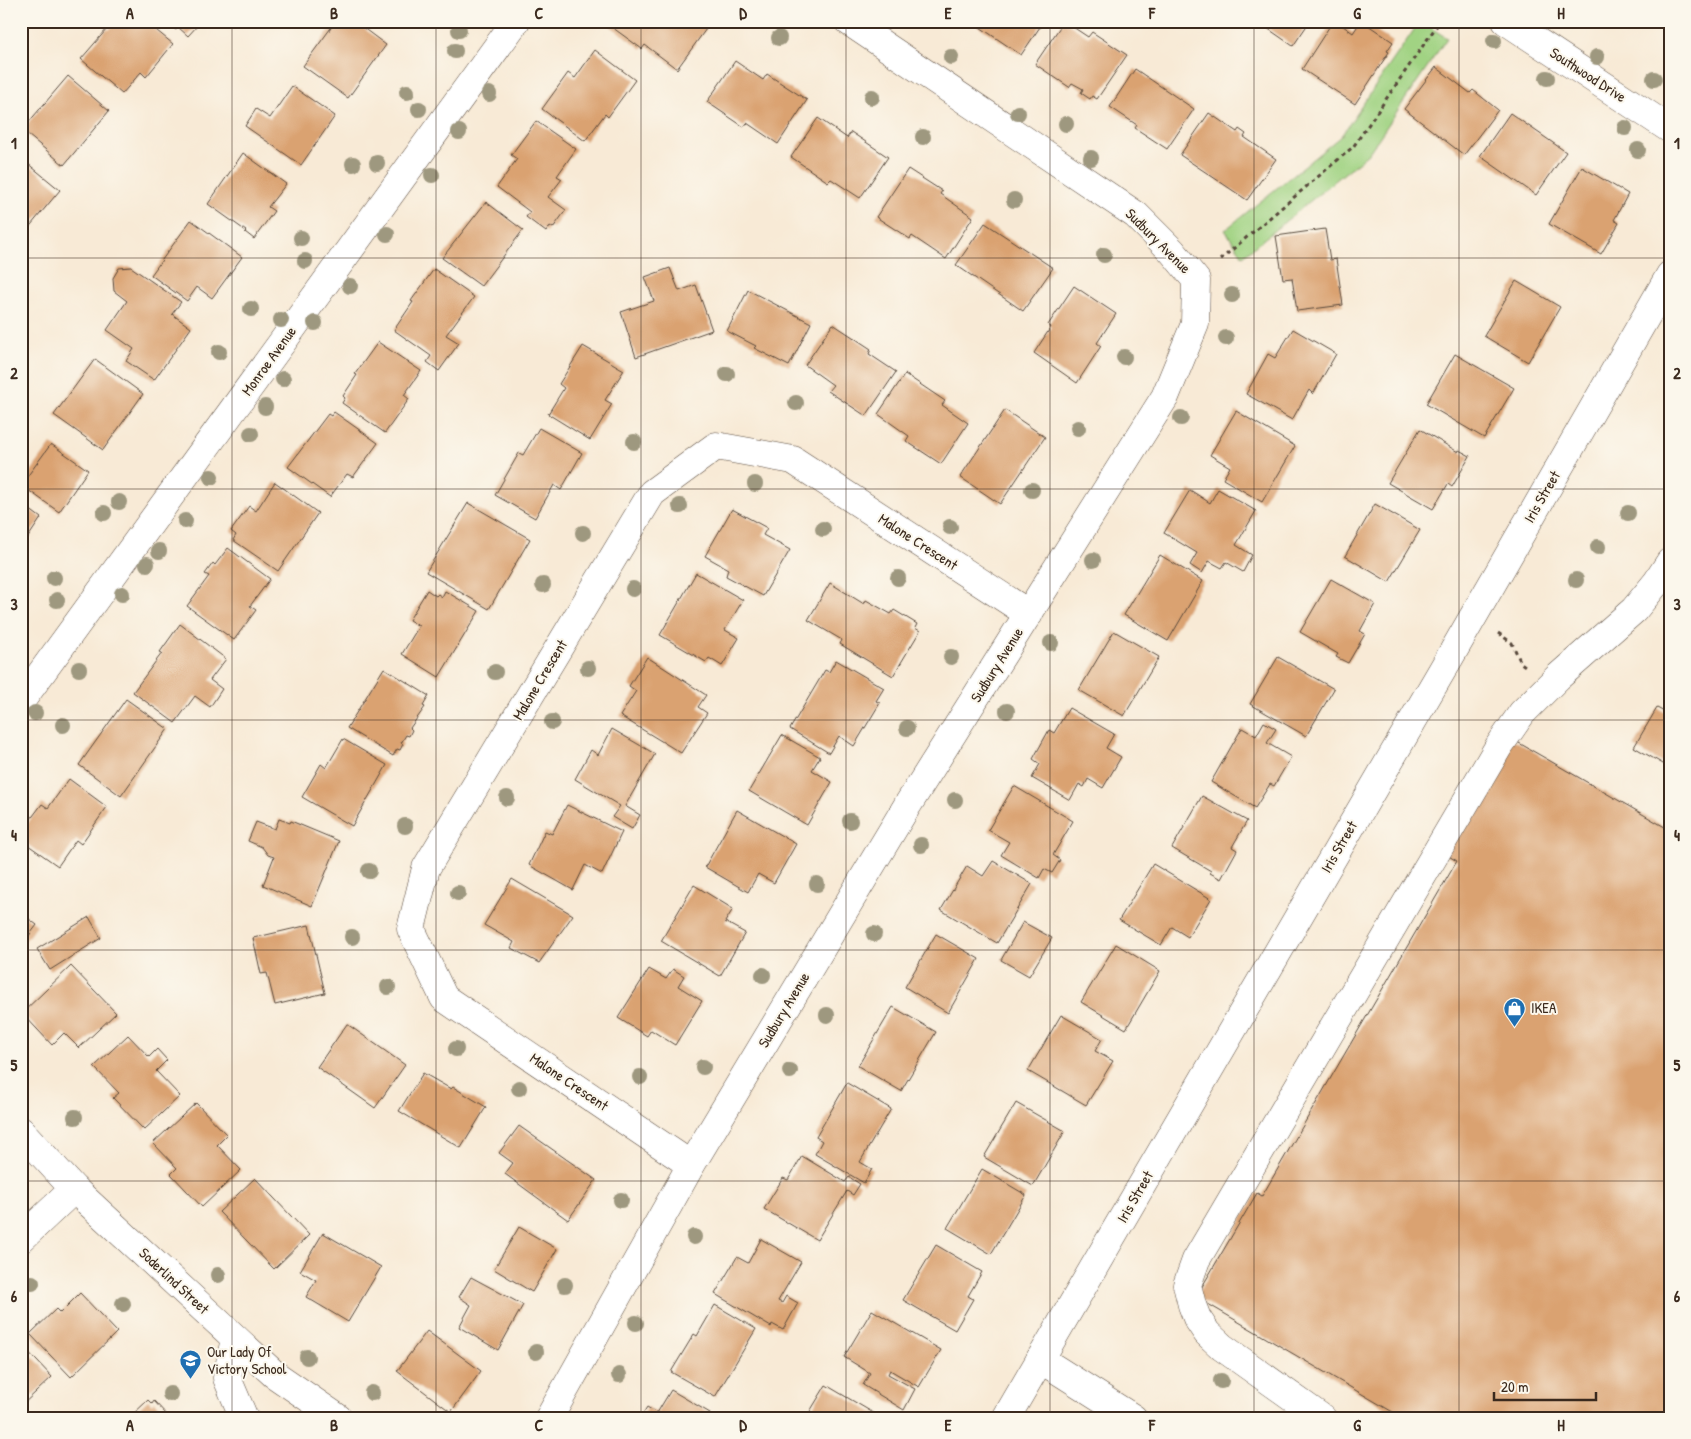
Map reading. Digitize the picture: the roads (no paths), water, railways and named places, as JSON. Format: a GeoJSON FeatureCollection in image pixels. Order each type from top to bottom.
{"type":"FeatureCollection","features":[{"type":"Feature","properties":{"kind":"street","name":"Monroe Avenue"},"geometry":{"type":"LineString","coordinates":[[21,701],[516,21]]}},
{"type":"Feature","properties":{"kind":"street","name":"Sudbury Avenue"},"geometry":{"type":"LineString","coordinates":[[549,1418],[691,1165],[907,806],[1165,397],[1196,324],[1196,280],[1172,251],[1136,215],[848,21]]}},
{"type":"Feature","properties":{"kind":"street","name":"Southwood Drive"},"geometry":{"type":"LineString","coordinates":[[1506,21],[1670,129]]}},
{"type":"Feature","properties":{"kind":"street","name":"Iris Street"},"geometry":{"type":"LineString","coordinates":[[1006,1418],[1434,685],[1670,275]]}},
{"type":"Feature","properties":{"kind":"street","name":"Malone Crescent"},"geometry":{"type":"LineString","coordinates":[[691,1165],[444,998],[411,929],[426,868],[652,493],[716,446],[793,460],[1029,614]]}},
{"type":"Feature","properties":{"kind":"street"},"geometry":{"type":"LineString","coordinates":[[1322,1418],[1222,1347],[1207,1332],[1195,1311],[1188,1285],[1196,1260],[1499,746],[1522,713],[1558,677],[1634,610],[1657,582],[1670,562]]}},
{"type":"Feature","properties":{"kind":"street","name":"Soderlind Street"},"geometry":{"type":"LineString","coordinates":[[21,1131],[74,1189],[274,1374],[338,1418]]}},
{"type":"Feature","properties":{"kind":"street"},"geometry":{"type":"LineString","coordinates":[[21,1239],[74,1189]]}},
{"type":"Feature","properties":{"kind":"street"},"geometry":{"type":"LineString","coordinates":[[235,1338],[227,1378],[244,1418]]}},
{"type":"Feature","properties":{"kind":"street"},"geometry":{"type":"LineString","coordinates":[[1040,1359],[1133,1418]]}},
{"type":"Feature","properties":{"kind":"place","name":"IKEA"},"geometry":{"type":"Point","coordinates":[1515,1027]}},
{"type":"Feature","properties":{"kind":"place","name":"Our Lady Of Victory School"},"geometry":{"type":"Point","coordinates":[191,1380]}}]}
